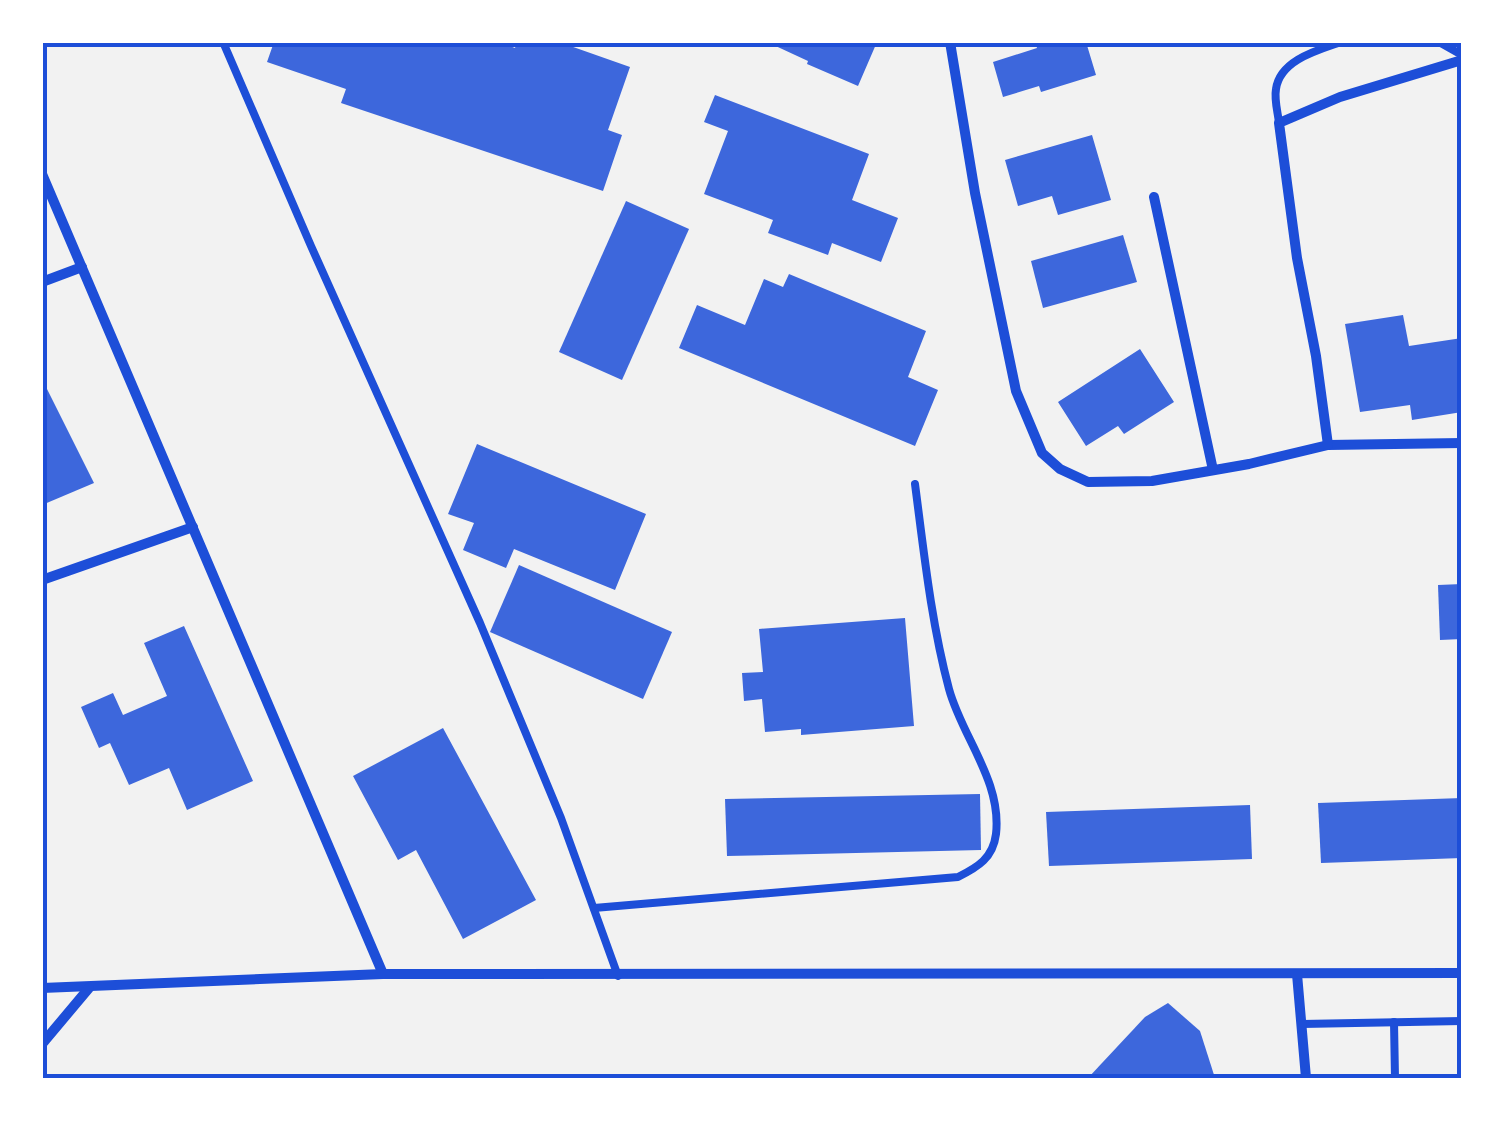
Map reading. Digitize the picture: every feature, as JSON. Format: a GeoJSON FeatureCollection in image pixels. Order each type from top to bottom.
{"type":"FeatureCollection","features":[{"type":"Feature","properties":{"kind":"street"},"geometry":{"type":"LineString","coordinates":[[950,42],[975,192],[1016,391],[1042,453],[1060,469],[1088,482],[1152,481],[1328,446],[1462,443]]}},
{"type":"Feature","properties":{"kind":"street"},"geometry":{"type":"LineString","coordinates":[[1328,446],[1279,123],[1340,97],[1462,57]]}},
{"type":"Feature","properties":{"kind":"street"},"geometry":{"type":"LineString","coordinates":[[42,174],[383,974]]}},
{"type":"Feature","properties":{"kind":"street"},"geometry":{"type":"LineString","coordinates":[[1154,197],[1213,470]]}},
{"type":"Feature","properties":{"kind":"street"},"geometry":{"type":"LineString","coordinates":[[42,282],[82,266]]}},
{"type":"Feature","properties":{"kind":"street"},"geometry":{"type":"LineString","coordinates":[[42,580],[193,527]]}},
{"type":"Feature","properties":{"kind":"street"},"geometry":{"type":"LineString","coordinates":[[42,988],[383,974],[1462,973]]}},
{"type":"Feature","properties":{"kind":"street"},"geometry":{"type":"LineString","coordinates":[[1297,974],[1306,1078]]}},
{"type":"Feature","properties":{"kind":"street"},"geometry":{"type":"LineString","coordinates":[[42,1044],[88,988]]}},
{"type":"Feature","properties":{"kind":"lane"},"geometry":{"type":"LineString","coordinates":[[1279,123],[1276,88],[1280,76],[1292,64],[1341,42]]}},
{"type":"Feature","properties":{"kind":"lane"},"geometry":{"type":"LineString","coordinates":[[1438,42],[1462,57]]}},
{"type":"Feature","properties":{"kind":"lane"},"geometry":{"type":"LineString","coordinates":[[226,45],[311,246],[480,623],[562,818],[618,976]]}},
{"type":"Feature","properties":{"kind":"lane"},"geometry":{"type":"LineString","coordinates":[[594,908],[958,877],[986,859],[996,833],[992,796],[983,764],[950,694],[934,626],[915,484]]}},
{"type":"Feature","properties":{"kind":"lane"},"geometry":{"type":"LineString","coordinates":[[1302,1024],[1462,1021]]}},
{"type":"Feature","properties":{"kind":"lane"},"geometry":{"type":"LineString","coordinates":[[1394,1022],[1395,1078]]}},
{"type":"Feature","properties":{"kind":"building"},"geometry":{"type":"Polygon","coordinates":[[[274,42],[500,42],[515,48],[517,42],[559,42],[630,67],[608,130],[622,135],[603,191],[341,103],[346,89],[267,62],[274,42]]]}},
{"type":"Feature","properties":{"kind":"building"},"geometry":{"type":"Polygon","coordinates":[[[767,42],[877,42],[858,86],[767,42]]]}},
{"type":"Feature","properties":{"kind":"building"},"geometry":{"type":"Polygon","coordinates":[[[1035,42],[1086,42],[1096,75],[1041,92],[1039,86],[1003,97],[993,62],[1037,48],[1035,42]]]}},
{"type":"Feature","properties":{"kind":"building"},"geometry":{"type":"Polygon","coordinates":[[[715,95],[869,154],[852,200],[898,218],[881,262],[832,243],[828,255],[768,233],[773,220],[704,194],[728,131],[704,122],[715,95]]]}},
{"type":"Feature","properties":{"kind":"building"},"geometry":{"type":"Polygon","coordinates":[[[1092,135],[1111,200],[1058,215],[1052,196],[1018,206],[1005,160],[1092,135]]]}},
{"type":"Feature","properties":{"kind":"building"},"geometry":{"type":"Polygon","coordinates":[[[626,201],[689,229],[622,380],[559,352],[626,201]]]}},
{"type":"Feature","properties":{"kind":"building"},"geometry":{"type":"Polygon","coordinates":[[[1123,235],[1137,282],[1043,308],[1031,261],[1123,235]]]}},
{"type":"Feature","properties":{"kind":"building"},"geometry":{"type":"Polygon","coordinates":[[[789,274],[926,331],[908,377],[938,390],[915,446],[679,348],[697,305],[745,325],[764,279],[783,287],[789,274]]]}},
{"type":"Feature","properties":{"kind":"building"},"geometry":{"type":"Polygon","coordinates":[[[1403,315],[1409,346],[1462,338],[1462,412],[1412,420],[1410,405],[1360,412],[1345,324],[1403,315]]]}},
{"type":"Feature","properties":{"kind":"building"},"geometry":{"type":"Polygon","coordinates":[[[1140,349],[1174,402],[1124,434],[1118,426],[1086,446],[1058,402],[1140,349]]]}},
{"type":"Feature","properties":{"kind":"building"},"geometry":{"type":"Polygon","coordinates":[[[42,379],[94,483],[42,505],[42,379]]]}},
{"type":"Feature","properties":{"kind":"building"},"geometry":{"type":"Polygon","coordinates":[[[477,444],[646,514],[615,590],[514,549],[506,568],[463,550],[474,523],[448,514],[477,444]]]}},
{"type":"Feature","properties":{"kind":"building"},"geometry":{"type":"Polygon","coordinates":[[[519,565],[672,632],[643,699],[490,632],[519,565]]]}},
{"type":"Feature","properties":{"kind":"building"},"geometry":{"type":"Polygon","coordinates":[[[1462,584],[1462,639],[1440,640],[1438,585],[1462,584]]]}},
{"type":"Feature","properties":{"kind":"building"},"geometry":{"type":"Polygon","coordinates":[[[905,618],[914,726],[801,735],[801,729],[765,732],[762,699],[744,701],[742,673],[763,672],[759,629],[905,618]]]}},
{"type":"Feature","properties":{"kind":"building"},"geometry":{"type":"Polygon","coordinates":[[[184,626],[253,781],[187,810],[169,768],[129,785],[110,743],[99,748],[81,707],[113,693],[123,715],[167,696],[144,643],[184,626]]]}},
{"type":"Feature","properties":{"kind":"building"},"geometry":{"type":"Polygon","coordinates":[[[443,728],[536,900],[463,939],[416,850],[398,860],[353,776],[443,728]]]}},
{"type":"Feature","properties":{"kind":"building"},"geometry":{"type":"Polygon","coordinates":[[[980,794],[981,850],[727,856],[725,799],[980,794]]]}},
{"type":"Feature","properties":{"kind":"building"},"geometry":{"type":"Polygon","coordinates":[[[1462,798],[1462,858],[1321,863],[1318,803],[1462,798]]]}},
{"type":"Feature","properties":{"kind":"building"},"geometry":{"type":"Polygon","coordinates":[[[1250,805],[1252,859],[1049,866],[1046,812],[1250,805]]]}},
{"type":"Feature","properties":{"kind":"building"},"geometry":{"type":"Polygon","coordinates":[[[1168,1003],[1200,1031],[1215,1078],[1088,1078],[1145,1017],[1168,1003]]]}}]}
